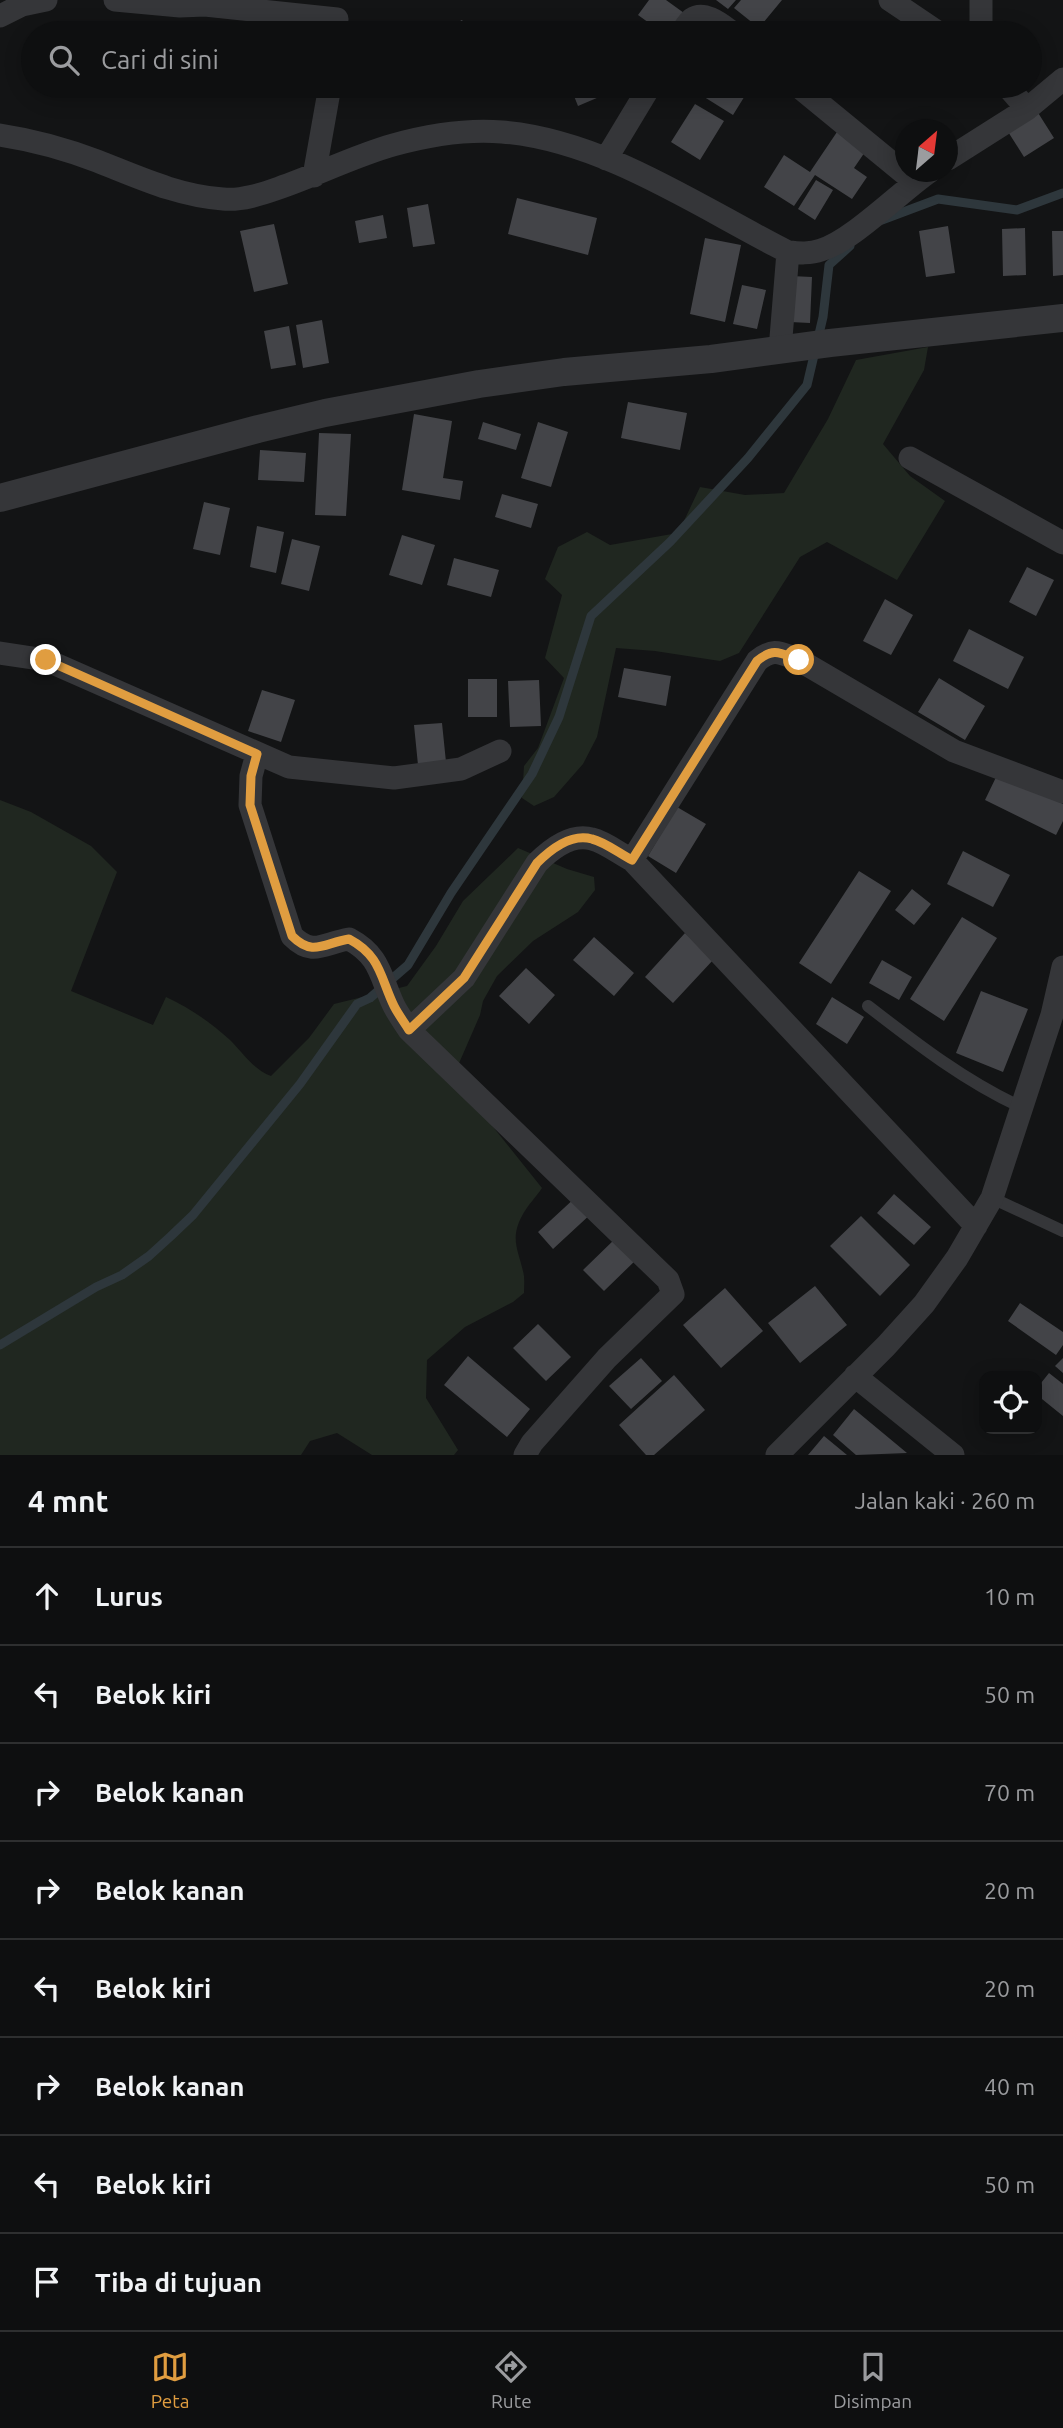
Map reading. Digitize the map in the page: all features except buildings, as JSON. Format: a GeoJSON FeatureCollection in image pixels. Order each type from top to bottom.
{"type":"FeatureCollection","features":[{"type":"Feature","properties":{"kind":"street"},"geometry":{"type":"LineString","coordinates":[[0,16],[22,5],[46,0]]}},
{"type":"Feature","properties":{"kind":"street"},"geometry":{"type":"LineString","coordinates":[[115,0],[337,17]]}},
{"type":"Feature","properties":{"kind":"street"},"geometry":{"type":"LineString","coordinates":[[890,0],[921,21]]}},
{"type":"Feature","properties":{"kind":"street"},"geometry":{"type":"LineString","coordinates":[[981,0],[981,21]]}},
{"type":"Feature","properties":{"kind":"street"},"geometry":{"type":"LineString","coordinates":[[690,21],[701,16],[714,21]]}},
{"type":"Feature","properties":{"kind":"street"},"geometry":{"type":"LineString","coordinates":[[1042,96],[1063,79]]}},
{"type":"Feature","properties":{"kind":"street"},"geometry":{"type":"LineString","coordinates":[[314,176],[328,98]]}},
{"type":"Feature","properties":{"kind":"street"},"geometry":{"type":"LineString","coordinates":[[606,159],[643,98]]}},
{"type":"Feature","properties":{"kind":"street"},"geometry":{"type":"LineString","coordinates":[[814,98],[895,157]]}},
{"type":"Feature","properties":{"kind":"street"},"geometry":{"type":"LineString","coordinates":[[1017,98],[1027,109]]}},
{"type":"Feature","properties":{"kind":"street"},"geometry":{"type":"LineString","coordinates":[[958,152],[1040,98]]}},
{"type":"Feature","properties":{"kind":"street"},"geometry":{"type":"LineString","coordinates":[[0,135],[51,146],[192,195],[225,200],[258,195],[390,146],[467,131],[504,132],[541,139],[606,159],[788,252],[805,253],[823,250],[848,236],[916,182]]}},
{"type":"Feature","properties":{"kind":"street"},"geometry":{"type":"LineString","coordinates":[[788,252],[788,349]]}},
{"type":"Feature","properties":{"kind":"street"},"geometry":{"type":"LineString","coordinates":[[0,498],[258,429],[407,397],[564,372],[711,359],[830,343],[1063,318]]}},
{"type":"Feature","properties":{"kind":"street"},"geometry":{"type":"LineString","coordinates":[[910,458],[1063,543]]}},
{"type":"Feature","properties":{"kind":"street"},"geometry":{"type":"LineString","coordinates":[[632,860],[757,661],[768,652],[778,652],[799,660],[954,751],[1063,792]]}},
{"type":"Feature","properties":{"kind":"street"},"geometry":{"type":"LineString","coordinates":[[0,653],[46,660],[289,767],[394,778],[461,769],[500,751]]}},
{"type":"Feature","properties":{"kind":"street"},"geometry":{"type":"LineString","coordinates":[[257,754],[251,776],[250,805],[292,936],[301,946],[314,949],[349,939],[362,946],[377,962],[394,1007],[409,1030],[668,1280],[673,1294],[607,1358],[532,1443],[525,1455]]}},
{"type":"Feature","properties":{"kind":"street"},"geometry":{"type":"LineString","coordinates":[[409,1030],[464,978],[537,863],[550,850],[577,838],[592,839],[632,860],[976,1226]]}},
{"type":"Feature","properties":{"kind":"street"},"geometry":{"type":"LineString","coordinates":[[777,1455],[924,1304],[976,1226],[992,1198],[1023,1108],[1052,1015],[1063,967]]}},
{"type":"Feature","properties":{"kind":"street"},"geometry":{"type":"LineString","coordinates":[[855,1376],[953,1455]]}},
{"type":"Feature","properties":{"kind":"lane"},"geometry":{"type":"LineString","coordinates":[[868,1006],[937,1060],[1000,1098],[1023,1108]]}},
{"type":"Feature","properties":{"kind":"lane"},"geometry":{"type":"LineString","coordinates":[[992,1198],[1063,1231]]}},
{"type":"Feature","properties":{"kind":"shaded area"},"geometry":{"type":"Polygon","coordinates":[[[928,347],[924,370],[883,444],[910,476],[945,501],[897,580],[827,542],[800,557],[739,653],[720,661],[616,648],[597,737],[583,764],[554,797],[534,806],[522,798],[524,766],[538,748],[564,678],[545,658],[562,595],[545,579],[558,547],[587,532],[610,545],[672,534],[683,523],[700,487],[745,495],[784,493],[828,419],[856,360],[928,347]]]}},
{"type":"Feature","properties":{"kind":"shaded area"},"geometry":{"type":"Polygon","coordinates":[[[0,800],[31,812],[91,846],[117,872],[71,991],[153,1025],[166,997],[207,1021],[254,1065],[271,1076],[309,1038],[334,1004],[407,986],[436,946],[463,901],[518,848],[567,869],[594,877],[595,890],[578,912],[533,941],[497,976],[483,1001],[480,1015],[453,1077],[542,1188],[524,1212],[516,1231],[516,1244],[524,1276],[524,1293],[513,1302],[465,1327],[427,1360],[426,1398],[458,1450],[454,1455],[372,1455],[337,1433],[310,1441],[301,1455],[0,1455],[0,800]]]}},
{"type":"Feature","properties":{"kind":"waterway"},"geometry":{"type":"LineString","coordinates":[[882,220],[938,199],[1017,210],[1063,193]]}},
{"type":"Feature","properties":{"kind":"waterway"},"geometry":{"type":"LineString","coordinates":[[0,1345],[96,1287],[122,1275],[171,1236],[193,1215],[300,1084],[357,1004],[370,998],[408,965],[451,893],[532,774],[559,717],[591,616],[670,542],[748,458],[807,385],[823,317],[829,265],[850,246]]}},
{"type":"Feature","properties":{"kind":"route"},"geometry":{"type":"LineString","coordinates":[[46,660],[257,754],[251,776],[250,805],[292,936],[301,946],[314,949],[349,939],[362,946],[377,962],[394,1007],[409,1030],[464,978],[537,863],[550,850],[577,838],[592,839],[632,860],[757,661],[768,652],[778,652],[799,660]]}}]}
